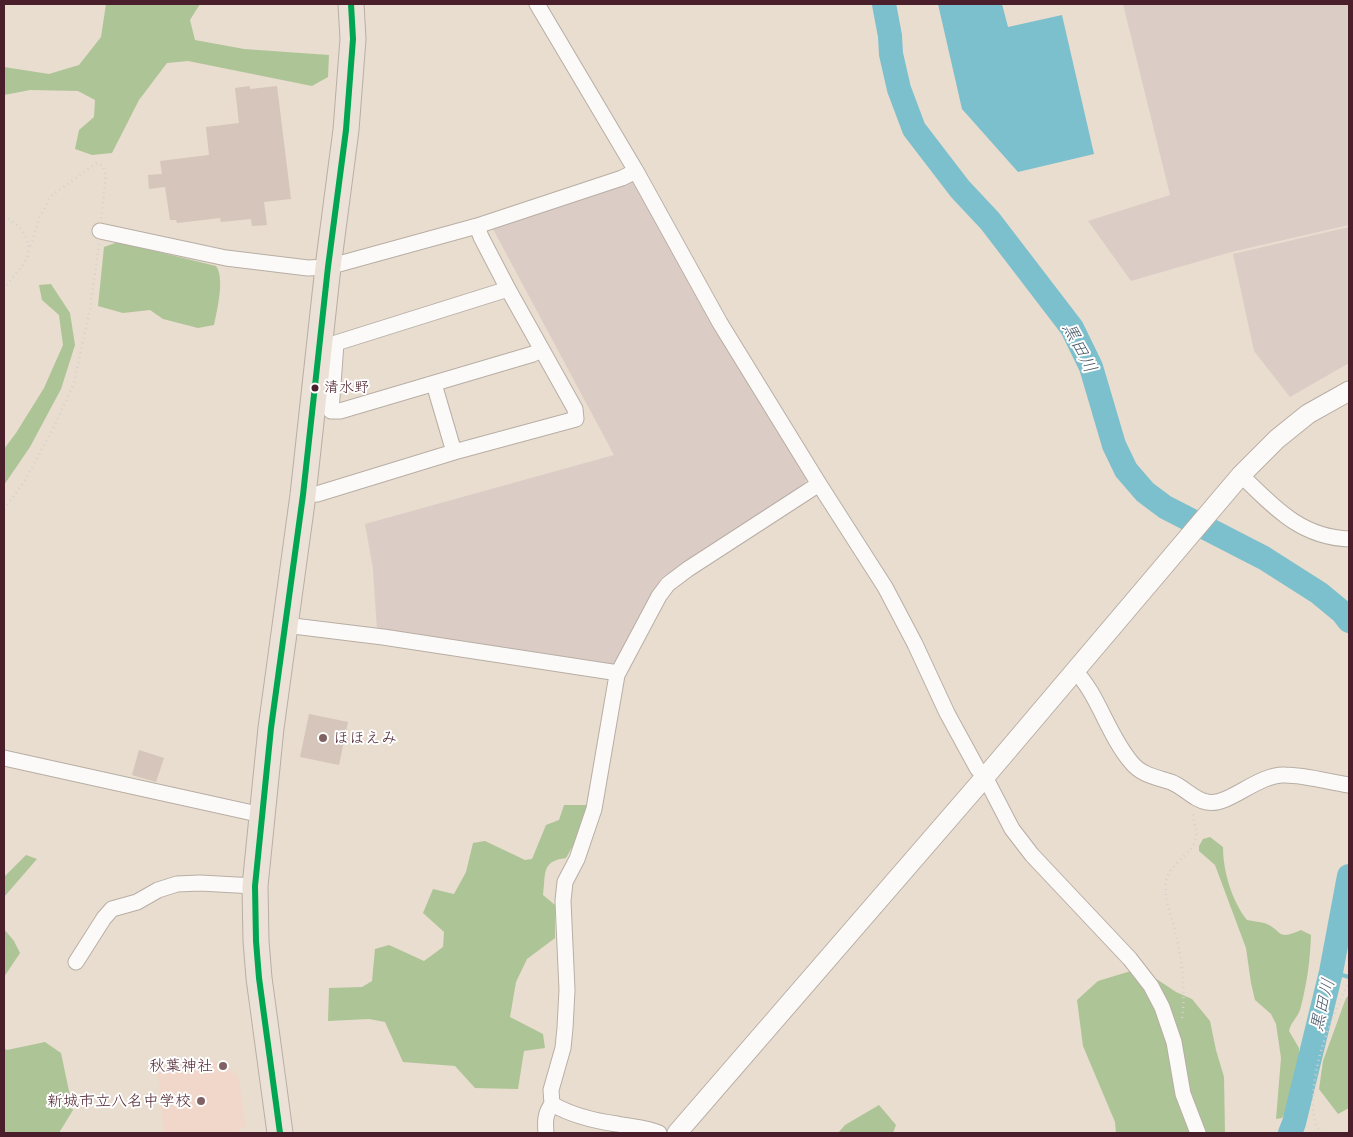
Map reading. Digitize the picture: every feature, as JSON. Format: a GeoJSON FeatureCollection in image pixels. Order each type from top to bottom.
{"type":"FeatureCollection","features":[{"type":"Feature","properties":{"kind":"highway"},"geometry":{"type":"LineString","coordinates":[[280,1133],[259,978],[255,886],[271,728],[303,495],[328,267],[346,130],[353,39],[351,4]]}},
{"type":"Feature","properties":{"kind":"street"},"geometry":{"type":"LineString","coordinates":[[538,4],[636,171],[720,323],[885,587],[915,644],[947,713],[985,777],[1012,829],[1032,855],[1130,959],[1151,986],[1162,1007],[1174,1042],[1184,1094],[1198,1133]]}},
{"type":"Feature","properties":{"kind":"street"},"geometry":{"type":"LineString","coordinates":[[100,231],[226,258],[308,268],[328,267],[477,226],[622,178],[636,171]]}},
{"type":"Feature","properties":{"kind":"street"},"geometry":{"type":"LineString","coordinates":[[303,495],[317,494],[454,452],[576,418],[575,409],[508,289],[477,226]]}},
{"type":"Feature","properties":{"kind":"street"},"geometry":{"type":"LineString","coordinates":[[508,289],[336,343],[332,411],[340,411],[434,384],[541,350]]}},
{"type":"Feature","properties":{"kind":"street"},"geometry":{"type":"LineString","coordinates":[[434,384],[454,452]]}},
{"type":"Feature","properties":{"kind":"street"},"geometry":{"type":"LineString","coordinates":[[677,1133],[985,777],[1241,475],[1277,438],[1308,414],[1349,391]]}},
{"type":"Feature","properties":{"kind":"street"},"geometry":{"type":"LineString","coordinates":[[1241,475],[1293,522],[1311,532],[1333,538],[1349,539]]}},
{"type":"Feature","properties":{"kind":"street"},"geometry":{"type":"LineString","coordinates":[[546,1133],[546,1116],[552,1104],[551,1090],[563,1048],[565,1028],[566,990],[563,901],[565,882],[577,859],[594,809],[617,675],[659,596],[668,584],[819,484]]}},
{"type":"Feature","properties":{"kind":"street"},"geometry":{"type":"LineString","coordinates":[[285,625],[393,638],[612,672],[617,675]]}},
{"type":"Feature","properties":{"kind":"street"},"geometry":{"type":"LineString","coordinates":[[1075,671],[1084,679],[1111,733],[1132,763],[1150,776],[1172,782],[1208,803],[1232,797],[1249,785],[1267,777],[1285,775],[1349,785]]}},
{"type":"Feature","properties":{"kind":"street"},"geometry":{"type":"LineString","coordinates":[[4,758],[262,815]]}},
{"type":"Feature","properties":{"kind":"street"},"geometry":{"type":"LineString","coordinates":[[76,962],[104,918],[112,909],[137,902],[158,890],[177,884],[200,883],[255,886]]}},
{"type":"Feature","properties":{"kind":"street"},"geometry":{"type":"LineString","coordinates":[[552,1104],[563,1110],[591,1118],[659,1133]]}},
{"type":"Feature","properties":{"kind":"path"},"geometry":{"type":"LineString","coordinates":[[4,289],[28,256],[39,218],[52,195],[97,163],[103,166],[106,175],[90,309],[74,383],[54,427],[24,482],[4,509]]}},
{"type":"Feature","properties":{"kind":"path"},"geometry":{"type":"LineString","coordinates":[[4,216],[17,224],[30,246]]}},
{"type":"Feature","properties":{"kind":"path"},"geometry":{"type":"LineString","coordinates":[[1174,1042],[1181,1020],[1184,981],[1166,891],[1166,882],[1170,871],[1196,839],[1192,814],[1201,800]]}},
{"type":"Feature","properties":{"kind":"path"},"geometry":{"type":"LineString","coordinates":[[1322,1133],[1316,1128],[1314,1119],[1313,1089],[1317,1062],[1337,1005],[1349,983]]}},
{"type":"Feature","properties":{"kind":"shaded area"},"geometry":{"type":"Polygon","coordinates":[[[1123,4],[1349,4],[1349,225],[1231,252],[1131,281],[1088,221],[1170,195],[1123,4]]]}},
{"type":"Feature","properties":{"kind":"shaded area"},"geometry":{"type":"Polygon","coordinates":[[[636,178],[714,320],[807,479],[802,486],[661,578],[617,664],[608,667],[377,631],[373,569],[365,524],[614,455],[493,229],[636,178]]]}},
{"type":"Feature","properties":{"kind":"shaded area"},"geometry":{"type":"Polygon","coordinates":[[[1349,227],[1349,363],[1290,397],[1254,351],[1233,254],[1349,227]]]}},
{"type":"Feature","properties":{"kind":"shaded area","name":"新城市立八名中学校"},"geometry":{"type":"Polygon","coordinates":[[[217,1061],[238,1075],[246,1127],[239,1129],[240,1133],[159,1133],[164,1132],[157,1065],[217,1061]]]}},
{"type":"Feature","properties":{"kind":"green space"},"geometry":{"type":"Polygon","coordinates":[[[106,4],[200,4],[190,20],[195,40],[244,49],[329,55],[328,77],[312,86],[188,61],[167,63],[139,100],[112,153],[92,155],[75,149],[79,130],[94,117],[95,100],[78,91],[30,90],[4,95],[4,67],[49,74],[79,65],[101,37],[106,4]]]}},
{"type":"Feature","properties":{"kind":"green space"},"geometry":{"type":"Polygon","coordinates":[[[118,242],[216,266],[219,271],[220,286],[214,325],[198,328],[163,319],[150,310],[123,313],[98,306],[104,247],[118,242]]]}},
{"type":"Feature","properties":{"kind":"green space"},"geometry":{"type":"Polygon","coordinates":[[[51,284],[70,313],[75,345],[61,389],[30,447],[4,485],[4,449],[44,388],[63,345],[59,315],[42,300],[39,285],[51,284]]]}},
{"type":"Feature","properties":{"kind":"green space"},"geometry":{"type":"Polygon","coordinates":[[[564,805],[588,805],[580,833],[566,858],[552,862],[546,869],[543,895],[555,905],[555,938],[527,959],[516,982],[510,1017],[543,1034],[545,1048],[524,1051],[518,1089],[475,1088],[455,1066],[403,1062],[385,1022],[369,1019],[328,1021],[329,988],[362,987],[372,981],[375,949],[389,945],[424,961],[443,947],[444,932],[423,913],[433,889],[454,894],[466,872],[473,843],[485,841],[525,860],[532,859],[546,825],[559,820],[564,805]]]}},
{"type":"Feature","properties":{"kind":"green space"},"geometry":{"type":"Polygon","coordinates":[[[1210,837],[1223,847],[1229,885],[1237,904],[1247,920],[1264,923],[1283,935],[1301,930],[1311,935],[1308,973],[1300,1010],[1289,1031],[1299,1048],[1299,1066],[1290,1105],[1282,1118],[1276,1119],[1281,1058],[1276,1024],[1271,1014],[1255,1000],[1246,948],[1215,865],[1199,851],[1199,846],[1203,839],[1210,837]]]}},
{"type":"Feature","properties":{"kind":"green space"},"geometry":{"type":"Polygon","coordinates":[[[26,855],[37,859],[4,897],[4,877],[26,855]]]}},
{"type":"Feature","properties":{"kind":"green space"},"geometry":{"type":"Polygon","coordinates":[[[4,929],[14,941],[20,953],[4,977],[4,929]]]}},
{"type":"Feature","properties":{"kind":"green space"},"geometry":{"type":"Polygon","coordinates":[[[1131,971],[1158,980],[1176,992],[1192,999],[1210,1021],[1224,1077],[1225,1133],[1116,1133],[1115,1122],[1083,1046],[1077,1000],[1098,981],[1131,971]]]}},
{"type":"Feature","properties":{"kind":"green space"},"geometry":{"type":"Polygon","coordinates":[[[1349,995],[1349,1108],[1338,1114],[1319,1089],[1323,1061],[1346,998],[1349,995]]]}},
{"type":"Feature","properties":{"kind":"green space"},"geometry":{"type":"Polygon","coordinates":[[[45,1042],[61,1053],[73,1110],[59,1133],[4,1133],[4,1048],[7,1050],[45,1042]]]}},
{"type":"Feature","properties":{"kind":"green space"},"geometry":{"type":"Polygon","coordinates":[[[879,1105],[896,1125],[893,1133],[838,1133],[845,1125],[879,1105]]]}},
{"type":"Feature","properties":{"kind":"water"},"geometry":{"type":"Polygon","coordinates":[[[938,4],[1002,4],[1008,27],[1062,15],[1094,154],[1018,172],[962,109],[938,4]]]}},
{"type":"Feature","properties":{"kind":"building"},"geometry":{"type":"Polygon","coordinates":[[[250,86],[250,89],[277,86],[291,199],[264,202],[267,225],[252,226],[251,219],[221,222],[220,218],[177,223],[176,220],[170,220],[165,187],[149,189],[148,175],[162,174],[160,161],[209,155],[206,127],[239,123],[235,88],[250,86]]]}},
{"type":"Feature","properties":{"kind":"building"},"geometry":{"type":"Polygon","coordinates":[[[309,714],[348,722],[339,765],[300,757],[309,714]]]}},
{"type":"Feature","properties":{"kind":"building"},"geometry":{"type":"Polygon","coordinates":[[[139,750],[164,758],[156,782],[132,775],[139,750]]]}},
{"type":"Feature","properties":{"kind":"waterway","name":"黒田川"},"geometry":{"type":"LineString","coordinates":[[884,4],[890,36],[891,54],[899,89],[914,129],[960,189],[990,221],[1072,328],[1091,367],[1114,445],[1126,470],[1145,492],[1165,507],[1264,558],[1319,593],[1342,612],[1349,621]]}},
{"type":"Feature","properties":{"kind":"waterway","name":"黒田川"},"geometry":{"type":"LineString","coordinates":[[1290,1133],[1331,972],[1349,876]]}},
{"type":"Feature","properties":{"kind":"waterway"},"geometry":{"type":"LineString","coordinates":[[1331,972],[1349,977]]}},
{"type":"Feature","properties":{"kind":"transit line"},"geometry":{"type":"LineString","coordinates":[[280,1133],[259,978],[255,886],[271,728],[303,495],[328,267],[346,130],[353,39],[351,4]]}},
{"type":"Feature","properties":{"kind":"place","name":"清水野"},"geometry":{"type":"Point","coordinates":[315,388]}},
{"type":"Feature","properties":{"kind":"place","name":"ほほえみ"},"geometry":{"type":"Point","coordinates":[323,738]}},
{"type":"Feature","properties":{"kind":"place","name":"秋葉神社"},"geometry":{"type":"Point","coordinates":[223,1066]}},
{"type":"Feature","properties":{"kind":"place","name":"新城市立八名中学校"},"geometry":{"type":"Point","coordinates":[201,1101]}}]}
